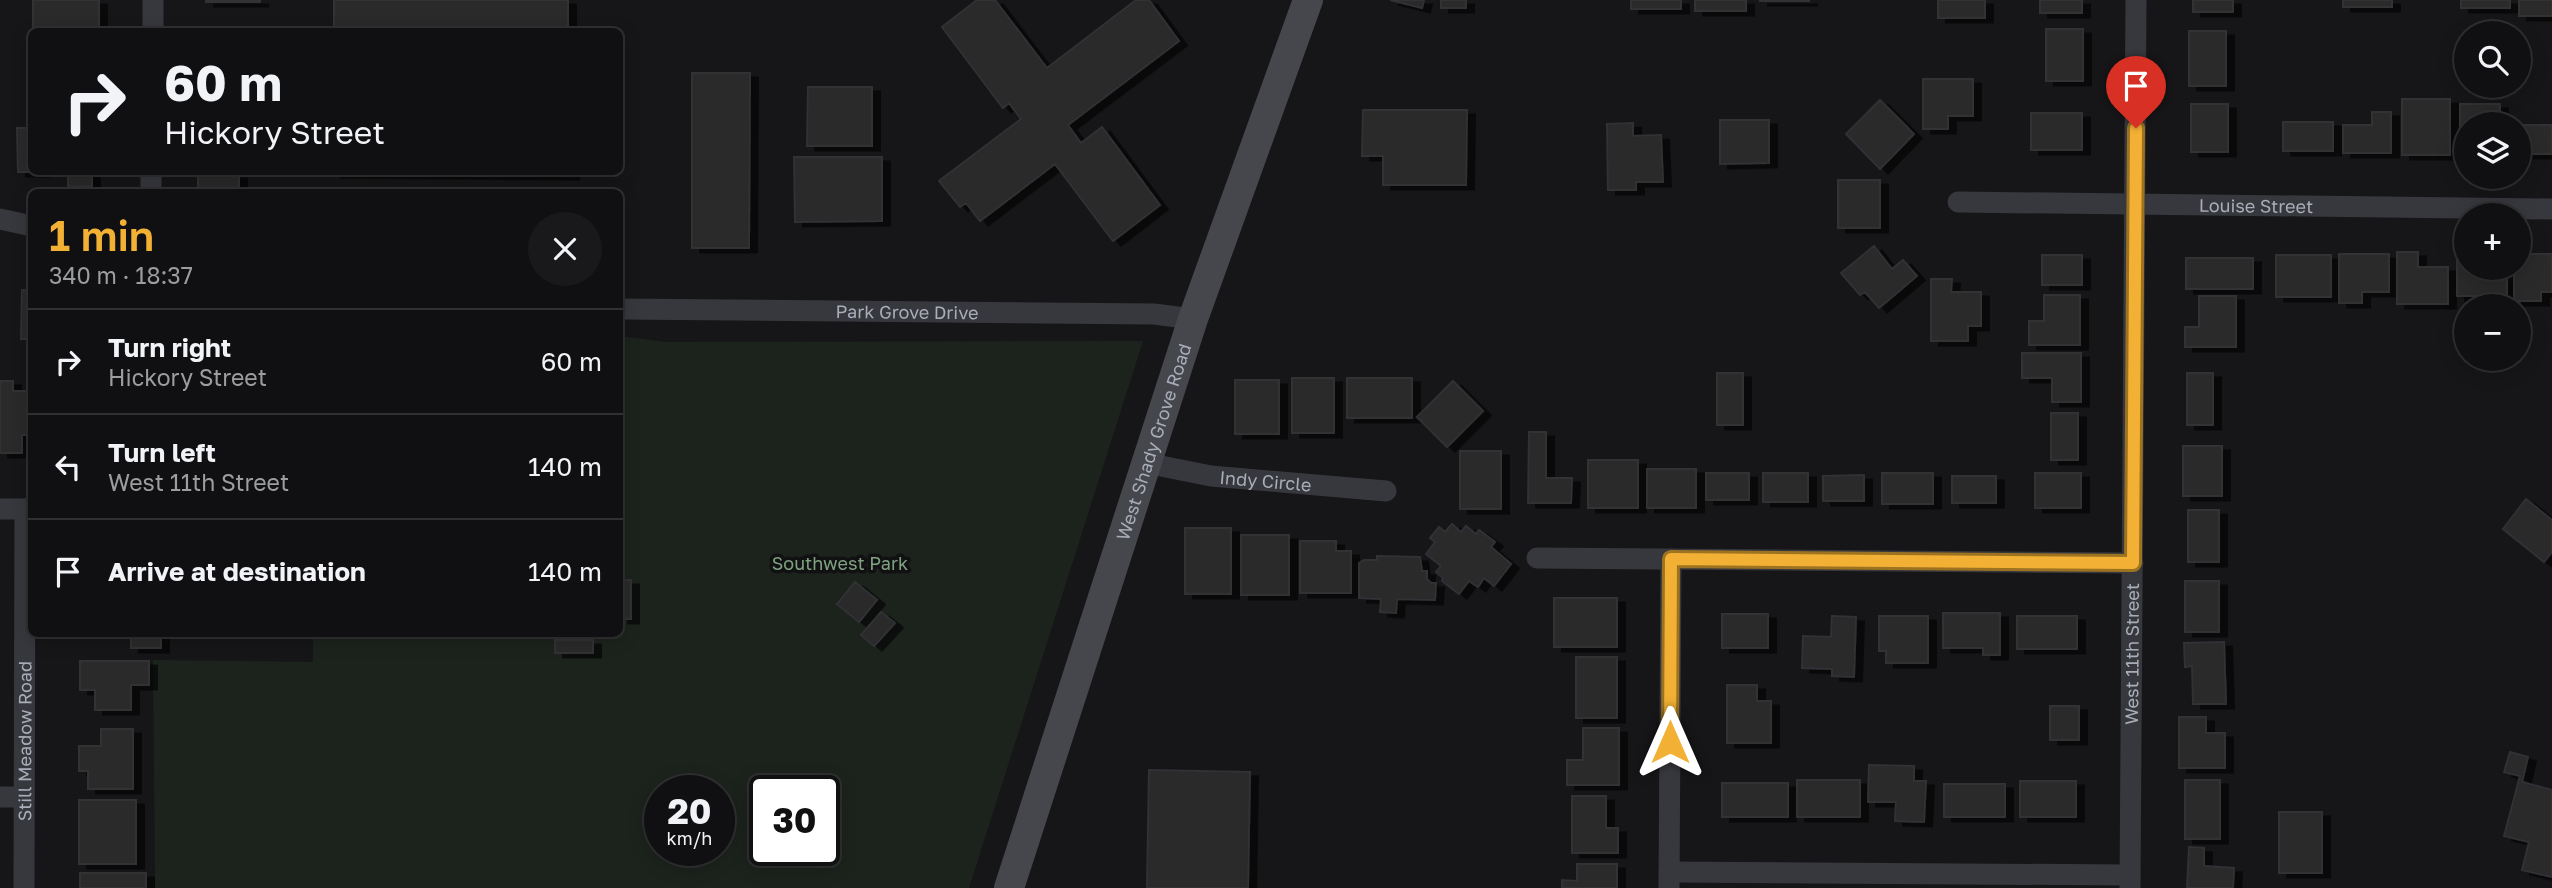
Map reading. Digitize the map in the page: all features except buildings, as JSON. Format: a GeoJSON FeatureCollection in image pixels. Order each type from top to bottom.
{"type":"FeatureCollection","features":[{"type":"Feature","properties":{"kind":"main road","name":"West Shady Grove Road"},"geometry":{"type":"LineString","coordinates":[[1009,888],[1193,319],[1308,0]]}},
{"type":"Feature","properties":{"kind":"street"},"geometry":{"type":"LineString","coordinates":[[153,0],[153,28]]}},
{"type":"Feature","properties":{"kind":"street","name":"West 11th Street"},"geometry":{"type":"LineString","coordinates":[[2130,882],[2136,0]]}},
{"type":"Feature","properties":{"kind":"street","name":"Louise Street"},"geometry":{"type":"LineString","coordinates":[[1958,202],[2552,209]]}},
{"type":"Feature","properties":{"kind":"street"},"geometry":{"type":"LineString","coordinates":[[0,219],[28,225]]}},
{"type":"Feature","properties":{"kind":"street","name":"Park Grove Drive"},"geometry":{"type":"LineString","coordinates":[[623,309],[1154,314],[1193,319]]}},
{"type":"Feature","properties":{"kind":"street","name":"Indy Circle"},"geometry":{"type":"LineString","coordinates":[[1146,463],[1211,475],[1386,491]]}},
{"type":"Feature","properties":{"kind":"street"},"geometry":{"type":"LineString","coordinates":[[0,509],[28,509]]}},
{"type":"Feature","properties":{"kind":"street","name":"Still Meadow Road"},"geometry":{"type":"LineString","coordinates":[[24,888],[28,509]]}},
{"type":"Feature","properties":{"kind":"street"},"geometry":{"type":"LineString","coordinates":[[1537,558],[2133,563]]}},
{"type":"Feature","properties":{"kind":"street"},"geometry":{"type":"LineString","coordinates":[[1671,559],[1669,880],[2130,882]]}},
{"type":"Feature","properties":{"kind":"street"},"geometry":{"type":"LineString","coordinates":[[0,797],[24,797]]}},
{"type":"Feature","properties":{"kind":"green space","name":"Southwest Park"},"geometry":{"type":"Polygon","coordinates":[[[623,336],[665,342],[1143,341],[969,888],[155,888],[153,660],[313,662],[313,637],[623,637],[623,336]]]}},
{"type":"Feature","properties":{"kind":"route"},"geometry":{"type":"LineString","coordinates":[[1670,742],[1671,559],[2133,563],[2136,128]]}}]}
